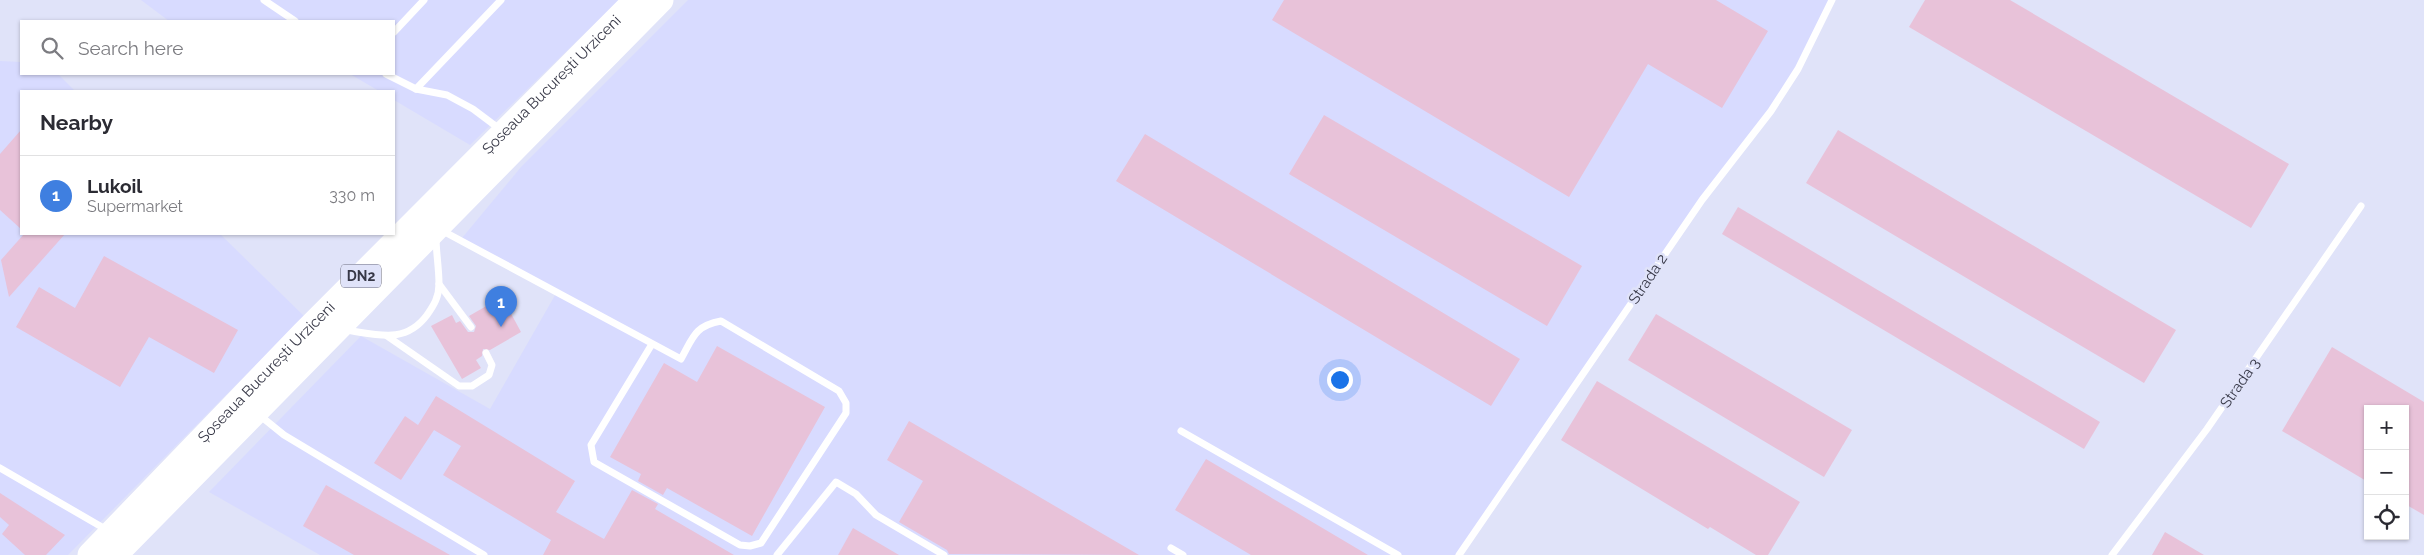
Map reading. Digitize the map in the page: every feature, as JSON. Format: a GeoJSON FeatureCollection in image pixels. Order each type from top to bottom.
{"type":"FeatureCollection","features":[{"type":"Feature","properties":{"kind":"highway","name":"Șoseaua București Urziceni"},"geometry":{"type":"LineString","coordinates":[[113,544],[310,327],[636,0]]}},
{"type":"Feature","properties":{"kind":"highway","name":"Șoseaua București Urziceni"},"geometry":{"type":"LineString","coordinates":[[90,555],[113,544],[256,412],[661,0]]}},
{"type":"Feature","properties":{"kind":"lane"},"geometry":{"type":"LineString","coordinates":[[264,0],[294,20]]}},
{"type":"Feature","properties":{"kind":"lane"},"geometry":{"type":"LineString","coordinates":[[395,31],[424,0]]}},
{"type":"Feature","properties":{"kind":"lane"},"geometry":{"type":"LineString","coordinates":[[416,89],[501,0]]}},
{"type":"Feature","properties":{"kind":"lane","name":"Strada 2"},"geometry":{"type":"LineString","coordinates":[[1459,555],[1702,200],[1771,111],[1798,69],[1832,0]]}},
{"type":"Feature","properties":{"kind":"lane"},"geometry":{"type":"LineString","coordinates":[[388,75],[416,89],[447,95],[473,109],[505,133]]}},
{"type":"Feature","properties":{"kind":"lane","name":"Strada 3"},"geometry":{"type":"LineString","coordinates":[[2112,555],[2207,429],[2361,206]]}},
{"type":"Feature","properties":{"kind":"lane"},"geometry":{"type":"LineString","coordinates":[[337,329],[387,336],[406,334],[423,320],[436,304],[439,284],[436,228]]}},
{"type":"Feature","properties":{"kind":"lane"},"geometry":{"type":"LineString","coordinates":[[436,228],[652,344],[681,360],[698,329],[707,324],[721,321],[839,391],[846,402],[846,412],[761,542],[750,546],[740,545],[594,462],[592,445],[652,344]]}},
{"type":"Feature","properties":{"kind":"lane"},"geometry":{"type":"LineString","coordinates":[[439,284],[471,327]]}},
{"type":"Feature","properties":{"kind":"lane"},"geometry":{"type":"LineString","coordinates":[[387,336],[459,386],[472,386],[489,375],[492,365],[486,353]]}},
{"type":"Feature","properties":{"kind":"lane"},"geometry":{"type":"LineString","coordinates":[[256,412],[284,436],[484,555]]}},
{"type":"Feature","properties":{"kind":"lane"},"geometry":{"type":"LineString","coordinates":[[1181,431],[1398,555]]}},
{"type":"Feature","properties":{"kind":"lane"},"geometry":{"type":"LineString","coordinates":[[0,468],[113,544]]}},
{"type":"Feature","properties":{"kind":"lane"},"geometry":{"type":"LineString","coordinates":[[777,555],[836,482],[856,494],[876,515],[944,555]]}},
{"type":"Feature","properties":{"kind":"lane"},"geometry":{"type":"LineString","coordinates":[[1171,548],[1183,555]]}},
{"type":"Feature","properties":{"kind":"shaded area"},"geometry":{"type":"Polygon","coordinates":[[[141,0],[619,0],[470,145],[395,101],[395,90],[377,90],[352,75],[395,75],[395,20],[168,20],[141,0]]]}},
{"type":"Feature","properties":{"kind":"shaded area"},"geometry":{"type":"Polygon","coordinates":[[[688,0],[1832,0],[1798,69],[1702,200],[1459,555],[320,555],[209,492],[361,336],[490,409],[558,290],[462,238],[521,167],[688,0]]]}},
{"type":"Feature","properties":{"kind":"shaded area"},"geometry":{"type":"Polygon","coordinates":[[[0,61],[20,62],[20,75],[59,75],[74,90],[20,90],[20,235],[221,235],[304,316],[68,555],[0,555],[0,61]]]}},
{"type":"Feature","properties":{"kind":"building"},"geometry":{"type":"Polygon","coordinates":[[[1284,0],[1716,0],[1768,31],[1722,108],[1648,64],[1569,197],[1272,20],[1284,0]]]}},
{"type":"Feature","properties":{"kind":"building"},"geometry":{"type":"Polygon","coordinates":[[[1925,0],[2010,0],[2289,164],[2251,228],[1909,27],[1925,0]]]}},
{"type":"Feature","properties":{"kind":"building"},"geometry":{"type":"Polygon","coordinates":[[[1324,115],[1582,266],[1547,326],[1289,174],[1324,115]]]}},
{"type":"Feature","properties":{"kind":"building"},"geometry":{"type":"Polygon","coordinates":[[[1838,130],[2176,330],[2144,383],[1806,183],[1838,130]]]}},
{"type":"Feature","properties":{"kind":"building"},"geometry":{"type":"Polygon","coordinates":[[[20,131],[20,228],[0,210],[0,154],[20,131]]]}},
{"type":"Feature","properties":{"kind":"building"},"geometry":{"type":"Polygon","coordinates":[[[1145,134],[1520,359],[1491,406],[1116,181],[1145,134]]]}},
{"type":"Feature","properties":{"kind":"building"},"geometry":{"type":"Polygon","coordinates":[[[1738,207],[2100,422],[2084,449],[1722,234],[1738,207]]]}},
{"type":"Feature","properties":{"kind":"building"},"geometry":{"type":"Polygon","coordinates":[[[23,235],[64,235],[9,297],[1,260],[23,235]]]}},
{"type":"Feature","properties":{"kind":"building"},"geometry":{"type":"Polygon","coordinates":[[[104,256],[238,330],[214,373],[149,337],[120,387],[16,327],[39,287],[75,308],[104,256]]]}},
{"type":"Feature","properties":{"kind":"building"},"geometry":{"type":"Polygon","coordinates":[[[502,297],[521,332],[490,350],[483,349],[482,356],[476,360],[481,368],[462,379],[431,326],[452,315],[456,323],[460,321],[468,332],[474,332],[476,326],[469,316],[502,297]]]}},
{"type":"Feature","properties":{"kind":"building"},"geometry":{"type":"Polygon","coordinates":[[[1656,314],[1852,430],[1824,477],[1628,360],[1656,314]]]}},
{"type":"Feature","properties":{"kind":"building"},"geometry":{"type":"Polygon","coordinates":[[[717,346],[825,407],[752,536],[667,488],[663,495],[638,481],[641,474],[610,457],[664,363],[697,382],[717,346]]]}},
{"type":"Feature","properties":{"kind":"building"},"geometry":{"type":"Polygon","coordinates":[[[2332,347],[2424,402],[2424,515],[2409,506],[2409,405],[2364,405],[2364,480],[2282,431],[2332,347]]]}},
{"type":"Feature","properties":{"kind":"building"},"geometry":{"type":"Polygon","coordinates":[[[1597,381],[1800,502],[1768,555],[1756,555],[1710,527],[1708,529],[1561,440],[1597,381]]]}},
{"type":"Feature","properties":{"kind":"building"},"geometry":{"type":"Polygon","coordinates":[[[436,396],[575,481],[556,512],[604,539],[632,490],[658,504],[655,509],[734,555],[543,555],[551,540],[443,475],[461,446],[434,430],[401,480],[374,463],[405,416],[418,425],[436,396]]]}},
{"type":"Feature","properties":{"kind":"building"},"geometry":{"type":"Polygon","coordinates":[[[909,421],[1139,555],[949,554],[947,550],[899,522],[923,481],[887,460],[909,421]]]}},
{"type":"Feature","properties":{"kind":"building"},"geometry":{"type":"Polygon","coordinates":[[[1206,459],[1368,555],[1251,555],[1175,510],[1206,459]]]}},
{"type":"Feature","properties":{"kind":"building"},"geometry":{"type":"Polygon","coordinates":[[[326,485],[450,555],[354,555],[303,526],[326,485]]]}},
{"type":"Feature","properties":{"kind":"building"},"geometry":{"type":"Polygon","coordinates":[[[0,493],[65,535],[46,555],[25,555],[2,534],[9,525],[0,517],[0,493]]]}},
{"type":"Feature","properties":{"kind":"building"},"geometry":{"type":"Polygon","coordinates":[[[853,528],[899,555],[838,555],[853,528]]]}},
{"type":"Feature","properties":{"kind":"building"},"geometry":{"type":"Polygon","coordinates":[[[2165,532],[2204,555],[2152,555],[2165,532]]]}},
{"type":"Feature","properties":{"kind":"place","name":"Lukoil"},"geometry":{"type":"Point","coordinates":[501,327]}}]}
